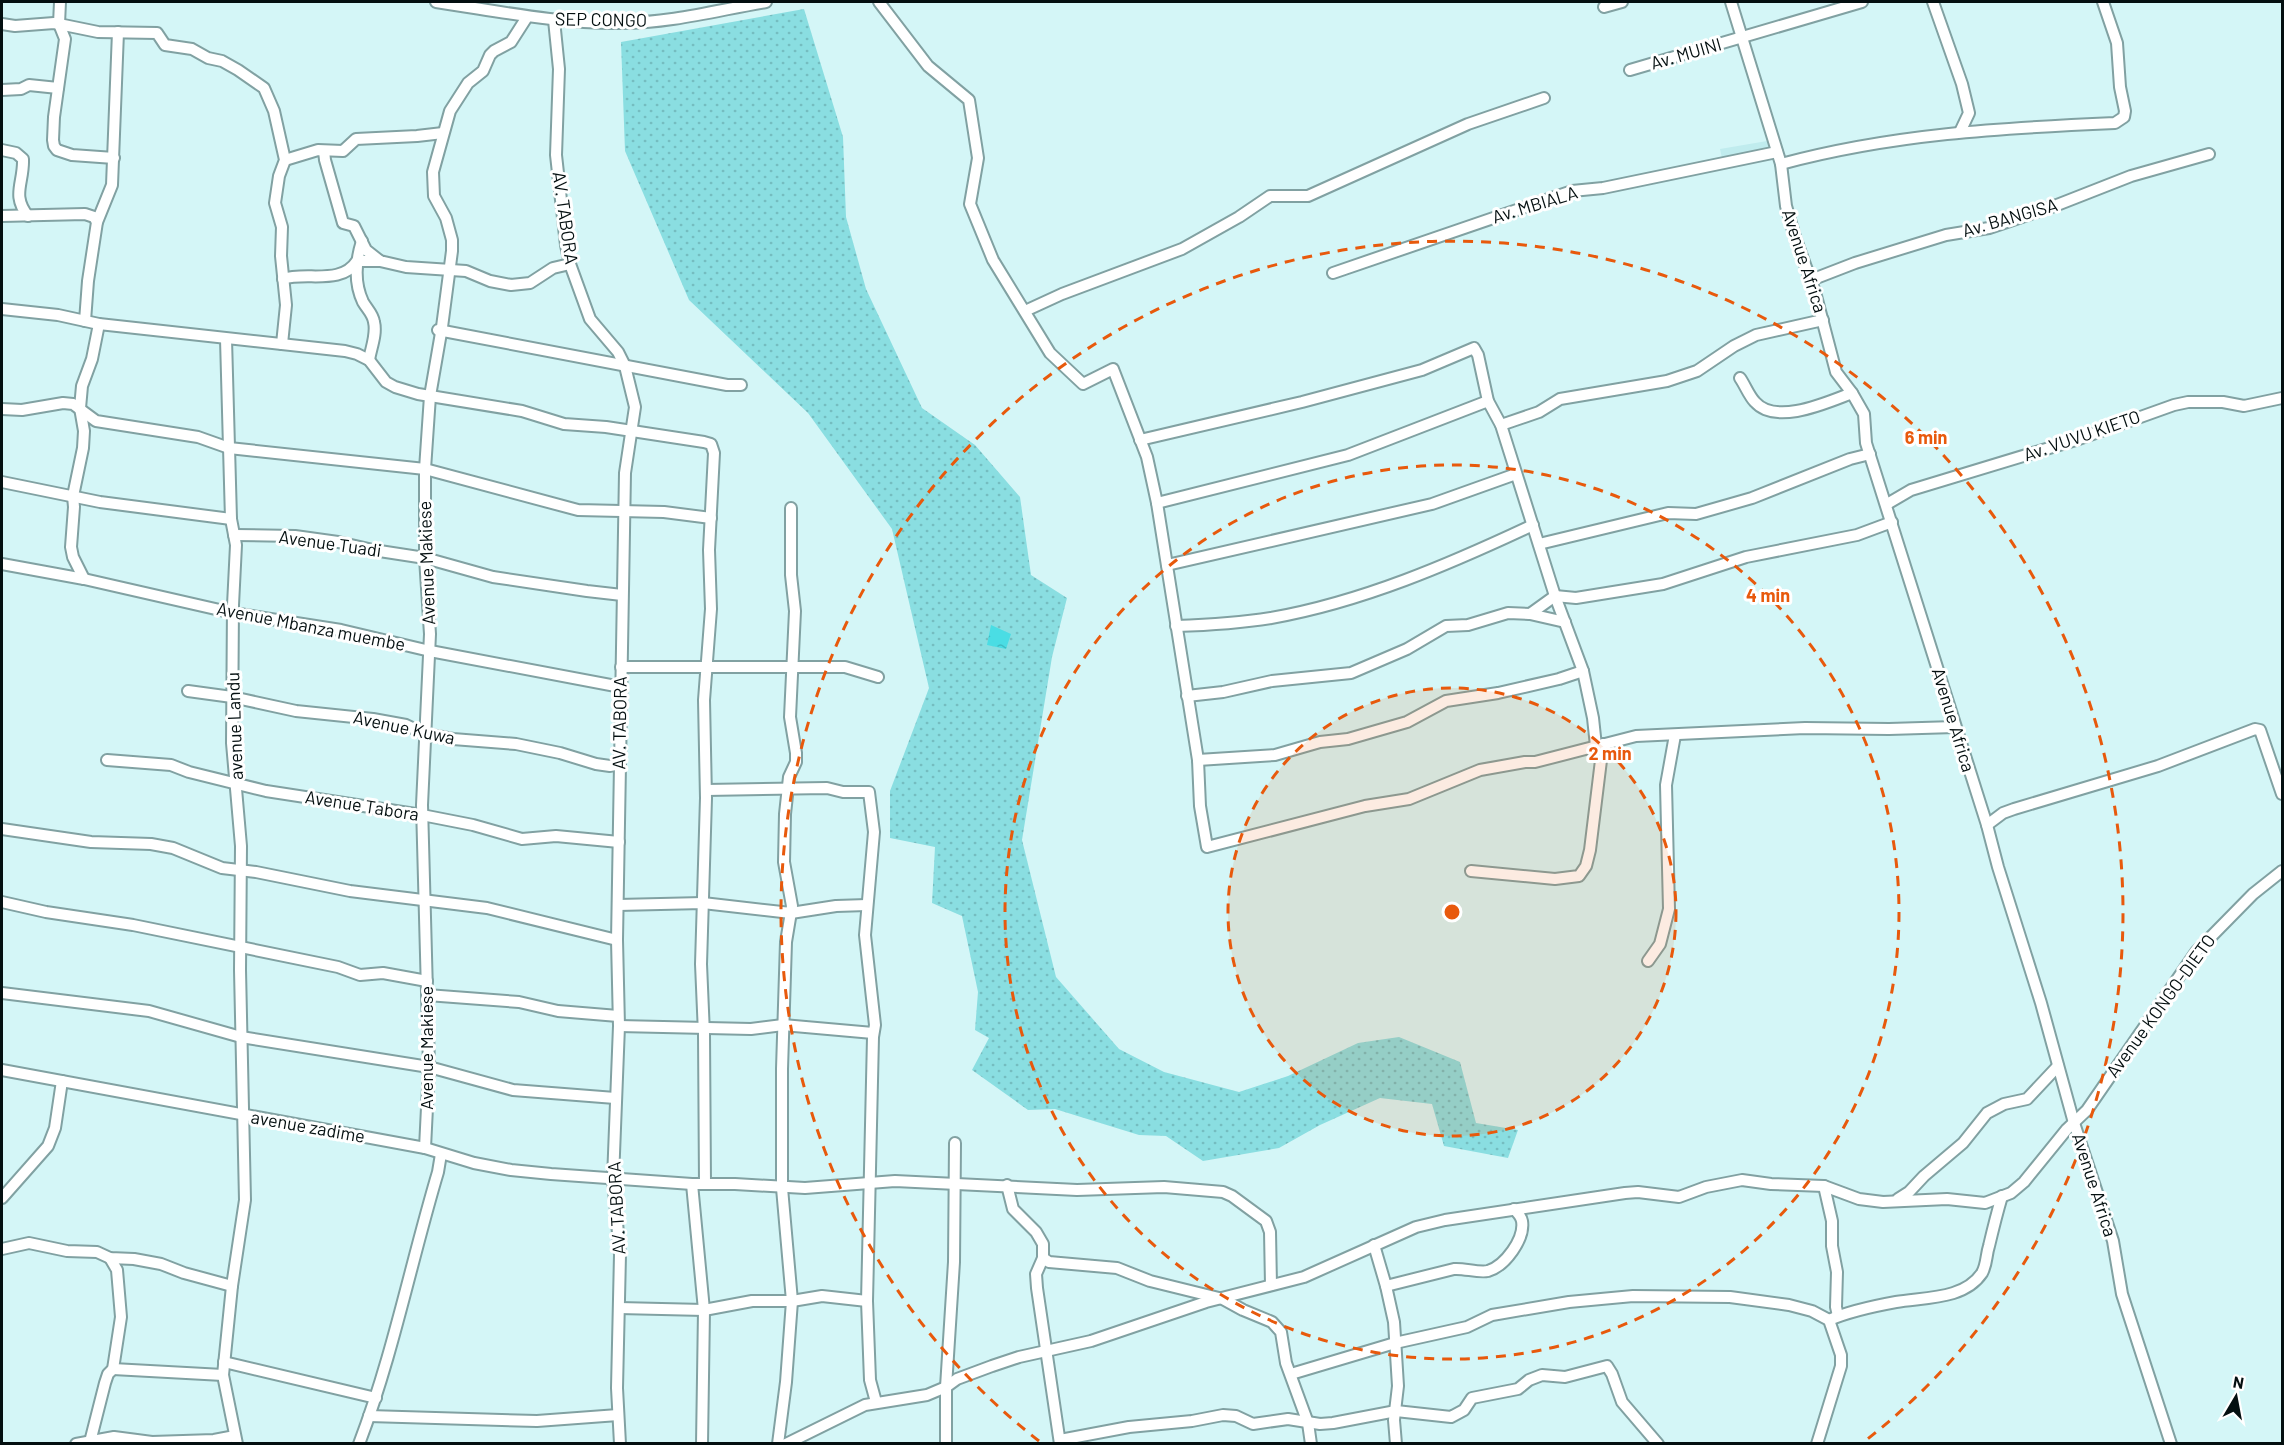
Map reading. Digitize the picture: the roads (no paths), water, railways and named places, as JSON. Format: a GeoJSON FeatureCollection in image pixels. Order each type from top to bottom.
{"type":"FeatureCollection","features":[{"type":"Feature","properties":{"kind":"street"},"geometry":{"type":"LineString","coordinates":[[60,2],[59,24],[65,39],[52,140],[57,150],[72,155],[114,159]]}},
{"type":"Feature","properties":{"kind":"street","name":"SEP CONGO"},"geometry":{"type":"LineString","coordinates":[[436,2],[554,20],[622,23],[674,20],[766,2]]}},
{"type":"Feature","properties":{"kind":"street"},"geometry":{"type":"LineString","coordinates":[[879,2],[928,66],[969,100],[978,158],[970,204],[993,260],[1050,353],[1083,384],[1113,369],[1147,456],[1157,503],[1198,760],[1200,806],[1207,847],[1365,806],[1409,799],[1480,770],[1535,762],[1636,736],[1805,728],[1955,727]]}},
{"type":"Feature","properties":{"kind":"street"},"geometry":{"type":"LineString","coordinates":[[1604,7],[1622,2]]}},
{"type":"Feature","properties":{"kind":"street","name":"Avenue Africa"},"geometry":{"type":"LineString","coordinates":[[1731,2],[1777,152],[1794,237],[1811,280],[1836,372],[1864,414],[1866,443],[1893,522],[1987,825],[2041,1003],[2074,1123],[2113,1241],[2122,1294],[2171,1443]]}},
{"type":"Feature","properties":{"kind":"street","name":"Av. MUINI"},"geometry":{"type":"LineString","coordinates":[[1630,70],[1862,2]]}},
{"type":"Feature","properties":{"kind":"street"},"geometry":{"type":"LineString","coordinates":[[1933,2],[1964,94],[1968,113],[1960,132]]}},
{"type":"Feature","properties":{"kind":"street"},"geometry":{"type":"LineString","coordinates":[[1780,164],[1895,140],[2013,127],[2069,126],[2121,121],[2125,111],[2120,87],[2117,42],[2103,2]]}},
{"type":"Feature","properties":{"kind":"street","name":"Avenue Makiese"},"geometry":{"type":"LineString","coordinates":[[424,1148],[429,1066],[422,815],[430,651],[425,558],[425,469],[430,396],[452,240],[446,218],[434,196],[433,172],[450,111],[460,93],[483,71],[494,51],[511,42],[527,16]]}},
{"type":"Feature","properties":{"kind":"street","name":"AV. TABORA"},"geometry":{"type":"LineString","coordinates":[[554,20],[559,69],[556,155],[561,209],[570,264],[590,319],[618,352],[625,366],[635,408],[625,472],[622,595],[618,1021],[614,1179],[620,1255],[618,1415],[620,1443]]}},
{"type":"Feature","properties":{"kind":"street"},"geometry":{"type":"LineString","coordinates":[[2,24],[15,26],[59,24],[93,31],[157,33],[165,45],[186,47],[208,58],[222,61],[264,88],[274,111],[285,160],[279,176],[275,202],[282,227],[281,256],[286,305],[282,344]]}},
{"type":"Feature","properties":{"kind":"street"},"geometry":{"type":"LineString","coordinates":[[85,321],[88,281],[97,222],[111,191],[118,32]]}},
{"type":"Feature","properties":{"kind":"street"},"geometry":{"type":"LineString","coordinates":[[2,90],[21,89],[29,85],[58,88]]}},
{"type":"Feature","properties":{"kind":"street"},"geometry":{"type":"LineString","coordinates":[[1025,311],[1062,294],[1182,249],[1270,196],[1308,196],[1468,124],[1544,98]]}},
{"type":"Feature","properties":{"kind":"street"},"geometry":{"type":"LineString","coordinates":[[285,160],[309,152],[343,151],[356,139],[443,133]]}},
{"type":"Feature","properties":{"kind":"street"},"geometry":{"type":"LineString","coordinates":[[2,150],[16,153],[22,159],[18,197],[22,209],[28,216]]}},
{"type":"Feature","properties":{"kind":"street"},"geometry":{"type":"LineString","coordinates":[[324,151],[343,223],[354,226],[366,250],[380,261]]}},
{"type":"Feature","properties":{"kind":"street","name":"Av. MBIALA"},"geometry":{"type":"LineString","coordinates":[[1334,273],[1572,191],[1603,188],[1777,152]]}},
{"type":"Feature","properties":{"kind":"street","name":"Av. BANGISA"},"geometry":{"type":"LineString","coordinates":[[1811,280],[1855,263],[1946,235],[1989,228],[2131,176],[2209,154]]}},
{"type":"Feature","properties":{"kind":"street"},"geometry":{"type":"LineString","coordinates":[[2,216],[85,214],[94,217],[97,222]]}},
{"type":"Feature","properties":{"kind":"street"},"geometry":{"type":"LineString","coordinates":[[362,241],[357,261],[362,299],[374,321],[375,328],[369,360]]}},
{"type":"Feature","properties":{"kind":"street"},"geometry":{"type":"LineString","coordinates":[[283,279],[299,276],[331,276],[348,271],[357,261],[380,261],[406,267],[466,272],[490,281],[521,285],[540,278],[553,268],[570,264]]}},
{"type":"Feature","properties":{"kind":"street"},"geometry":{"type":"LineString","coordinates":[[2,309],[58,315],[99,324],[345,351],[369,360],[386,382],[403,390],[522,411],[564,424],[630,431],[711,444],[714,453],[709,550],[711,609],[704,700],[706,790],[702,964],[705,1184]]}},
{"type":"Feature","properties":{"kind":"street"},"geometry":{"type":"LineString","coordinates":[[1501,425],[1539,412],[1560,399],[1667,381],[1697,371],[1756,335],[1823,320]]}},
{"type":"Feature","properties":{"kind":"street"},"geometry":{"type":"LineString","coordinates":[[84,579],[73,557],[71,547],[73,496],[83,448],[82,386],[92,359],[99,324]]}},
{"type":"Feature","properties":{"kind":"street"},"geometry":{"type":"LineString","coordinates":[[440,330],[727,385],[741,385]]}},
{"type":"Feature","properties":{"kind":"street","name":"avenue Landu"},"geometry":{"type":"LineString","coordinates":[[226,339],[231,519],[237,564],[233,613],[232,743],[237,783],[241,870],[241,1037],[245,1200],[232,1286],[223,1375],[236,1440]]}},
{"type":"Feature","properties":{"kind":"street"},"geometry":{"type":"LineString","coordinates":[[1140,440],[1302,402],[1422,370],[1474,348],[1478,355],[1488,401],[1501,425],[1555,596],[1583,671],[1599,745],[1590,850],[1586,866],[1579,876],[1555,879],[1471,872]]}},
{"type":"Feature","properties":{"kind":"street"},"geometry":{"type":"LineString","coordinates":[[1740,378],[1755,403],[1774,412],[1797,411],[1852,393]]}},
{"type":"Feature","properties":{"kind":"street","name":"Av. VUVU KIETO"},"geometry":{"type":"LineString","coordinates":[[1887,504],[1911,489],[2079,439],[2174,405],[2212,401],[2244,406],[2283,398]]}},
{"type":"Feature","properties":{"kind":"street"},"geometry":{"type":"LineString","coordinates":[[1157,503],[1348,455],[1488,401]]}},
{"type":"Feature","properties":{"kind":"street"},"geometry":{"type":"LineString","coordinates":[[2,409],[22,410],[63,403],[81,408],[96,421],[198,437],[229,448],[425,469],[569,508],[664,512],[711,518]]}},
{"type":"Feature","properties":{"kind":"street"},"geometry":{"type":"LineString","coordinates":[[1539,544],[1668,513],[1696,514],[1752,498],[1850,459],[1870,454]]}},
{"type":"Feature","properties":{"kind":"street"},"geometry":{"type":"LineString","coordinates":[[1167,565],[1432,504],[1516,474]]}},
{"type":"Feature","properties":{"kind":"street"},"geometry":{"type":"LineString","coordinates":[[2,482],[73,496],[231,519]]}},
{"type":"Feature","properties":{"kind":"street"},"geometry":{"type":"LineString","coordinates":[[778,1443],[786,1382],[792,1300],[782,1188],[786,930],[791,913],[792,896],[784,862],[787,789],[796,753],[790,717],[795,611],[791,508]]}},
{"type":"Feature","properties":{"kind":"street"},"geometry":{"type":"LineString","coordinates":[[1530,614],[1555,596],[1576,598],[1663,584],[1746,557],[1857,535],[1893,522]]}},
{"type":"Feature","properties":{"kind":"street"},"geometry":{"type":"LineString","coordinates":[[1176,626],[1221,624],[1316,608],[1414,576],[1480,550],[1533,525]]}},
{"type":"Feature","properties":{"kind":"street","name":"Avenue Tuadi"},"geometry":{"type":"LineString","coordinates":[[234,535],[295,536],[425,558],[493,577],[622,595]]}},
{"type":"Feature","properties":{"kind":"street","name":"Avenue Mbanza muembe"},"geometry":{"type":"LineString","coordinates":[[2,564],[84,579],[233,613],[341,630],[430,651],[621,687]]}},
{"type":"Feature","properties":{"kind":"street"},"geometry":{"type":"LineString","coordinates":[[1187,696],[1223,692],[1272,681],[1351,673],[1407,649],[1446,626],[1468,625],[1508,613],[1530,614],[1565,622]]}},
{"type":"Feature","properties":{"kind":"street"},"geometry":{"type":"LineString","coordinates":[[621,667],[845,667],[878,678]]}},
{"type":"Feature","properties":{"kind":"street"},"geometry":{"type":"LineString","coordinates":[[1198,760],[1275,755],[1320,742],[1348,739],[1407,722],[1446,701],[1559,680],[1583,671]]}},
{"type":"Feature","properties":{"kind":"street","name":"Avenue Kuwa"},"geometry":{"type":"LineString","coordinates":[[188,690],[296,711],[406,725],[425,734],[453,740],[516,744],[560,753],[596,764],[609,766],[620,764]]}},
{"type":"Feature","properties":{"kind":"street"},"geometry":{"type":"LineString","coordinates":[[1987,825],[2003,813],[2014,809],[2158,766],[2254,729],[2260,730],[2283,794]]}},
{"type":"Feature","properties":{"kind":"street"},"geometry":{"type":"LineString","coordinates":[[1648,961],[1660,944],[1669,909],[1666,785],[1675,735]]}},
{"type":"Feature","properties":{"kind":"street","name":"Avenue Tabora"},"geometry":{"type":"LineString","coordinates":[[107,760],[171,765],[189,772],[266,791],[422,815],[472,825],[522,839],[556,836],[619,842]]}},
{"type":"Feature","properties":{"kind":"street"},"geometry":{"type":"LineString","coordinates":[[706,790],[827,788],[843,792],[870,792],[874,832],[866,935],[874,1008],[867,1301],[870,1380],[876,1402]]}},
{"type":"Feature","properties":{"kind":"street"},"geometry":{"type":"LineString","coordinates":[[2,829],[91,842],[152,844],[173,848],[222,868],[350,891],[487,908],[617,940]]}},
{"type":"Feature","properties":{"kind":"street","name":"Avenue KONGO-DIETO"},"geometry":{"type":"LineString","coordinates":[[2002,1196],[2024,1182],[2087,1110],[2196,952],[2218,927],[2253,894],[2283,871]]}},
{"type":"Feature","properties":{"kind":"street"},"geometry":{"type":"LineString","coordinates":[[2,902],[46,912],[133,925],[338,967],[360,975],[382,973],[427,981]]}},
{"type":"Feature","properties":{"kind":"street"},"geometry":{"type":"LineString","coordinates":[[618,905],[703,903],[791,913],[836,906],[867,905]]}},
{"type":"Feature","properties":{"kind":"street"},"geometry":{"type":"LineString","coordinates":[[2,993],[149,1011],[241,1037],[429,1066],[513,1090],[615,1098]]}},
{"type":"Feature","properties":{"kind":"street"},"geometry":{"type":"LineString","coordinates":[[427,995],[519,1002],[618,1021],[751,1029],[783,1025],[873,1033]]}},
{"type":"Feature","properties":{"kind":"street"},"geometry":{"type":"LineString","coordinates":[[1883,1202],[1902,1198],[1963,1143],[1987,1113],[2004,1104],[2027,1099],[2058,1066]]}},
{"type":"Feature","properties":{"kind":"street","name":"avenue zadime"},"geometry":{"type":"LineString","coordinates":[[2,1070],[424,1148],[511,1170],[614,1179],[782,1188],[896,1181],[1077,1190],[1164,1187],[1207,1190],[1232,1196],[1266,1221],[1270,1232],[1271,1285]]}},
{"type":"Feature","properties":{"kind":"street"},"geometry":{"type":"LineString","coordinates":[[2,1198],[48,1146],[55,1128],[62,1081]]}},
{"type":"Feature","properties":{"kind":"street"},"geometry":{"type":"LineString","coordinates":[[946,1443],[946,1387],[954,1262],[955,1143]]}},
{"type":"Feature","properties":{"kind":"street"},"geometry":{"type":"LineString","coordinates":[[359,1443],[376,1398],[441,1154]]}},
{"type":"Feature","properties":{"kind":"street"},"geometry":{"type":"LineString","coordinates":[[786,1443],[856,1409],[876,1402],[921,1397],[946,1387],[957,1379],[992,1366],[1092,1341],[1206,1302],[1318,1271],[1416,1227],[1445,1220],[1638,1192],[1679,1197],[1735,1180],[1824,1186],[1859,1199],[1883,1202],[1947,1199],[1985,1203],[2002,1196]]}},
{"type":"Feature","properties":{"kind":"street"},"geometry":{"type":"LineString","coordinates":[[692,1184],[704,1310],[702,1443]]}},
{"type":"Feature","properties":{"kind":"street"},"geometry":{"type":"LineString","coordinates":[[1007,1185],[1013,1209],[1036,1232],[1042,1244],[1042,1258],[1036,1275],[1060,1442],[1129,1427],[1192,1421],[1223,1415],[1236,1416],[1250,1424],[1288,1419],[1308,1423],[1333,1423],[1396,1412],[1451,1417],[1464,1410],[1472,1398],[1518,1389],[1536,1377],[1549,1374],[1565,1377],[1607,1366],[1622,1402],[1658,1443]]}},
{"type":"Feature","properties":{"kind":"street"},"geometry":{"type":"LineString","coordinates":[[1817,1443],[1841,1366],[1834,1318],[1837,1272],[1832,1246],[1832,1221],[1824,1186]]}},
{"type":"Feature","properties":{"kind":"street"},"geometry":{"type":"LineString","coordinates":[[1291,1374],[1395,1343],[1467,1327],[1492,1315],[1614,1296],[1730,1297],[1789,1305],[1834,1318],[1898,1302],[1938,1297],[1956,1292],[1975,1280],[1983,1270],[2002,1196]]}},
{"type":"Feature","properties":{"kind":"street"},"geometry":{"type":"LineString","coordinates":[[1386,1286],[1454,1269],[1482,1271],[1493,1268],[1502,1262],[1512,1250],[1522,1233],[1521,1218],[1514,1209]]}},
{"type":"Feature","properties":{"kind":"street"},"geometry":{"type":"LineString","coordinates":[[2,1249],[29,1243],[67,1251],[97,1252],[110,1258],[154,1263],[232,1286]]}},
{"type":"Feature","properties":{"kind":"street"},"geometry":{"type":"LineString","coordinates":[[1374,1245],[1394,1322],[1398,1386],[1394,1429],[1396,1443]]}},
{"type":"Feature","properties":{"kind":"street"},"geometry":{"type":"LineString","coordinates":[[90,1442],[105,1383],[108,1374],[113,1369],[121,1317],[117,1270],[110,1258]]}},
{"type":"Feature","properties":{"kind":"street"},"geometry":{"type":"LineString","coordinates":[[1042,1258],[1049,1262],[1117,1269],[1150,1281],[1223,1299],[1276,1326],[1281,1332],[1286,1363],[1308,1423],[1311,1443]]}},
{"type":"Feature","properties":{"kind":"street"},"geometry":{"type":"LineString","coordinates":[[619,1308],[704,1310],[752,1301],[792,1300],[822,1296],[867,1301]]}},
{"type":"Feature","properties":{"kind":"street"},"geometry":{"type":"LineString","coordinates":[[224,1362],[376,1398]]}},
{"type":"Feature","properties":{"kind":"street"},"geometry":{"type":"LineString","coordinates":[[113,1369],[223,1375]]}},
{"type":"Feature","properties":{"kind":"street"},"geometry":{"type":"LineString","coordinates":[[369,1416],[537,1421],[618,1415]]}},
{"type":"Feature","properties":{"kind":"street"},"geometry":{"type":"LineString","coordinates":[[76,1443],[114,1437],[152,1443],[236,1440]]}},
{"type":"Feature","properties":{"kind":"water"},"geometry":{"type":"Polygon","coordinates":[[[991,625],[1011,634],[1006,649],[987,645],[991,625]]]}}]}
